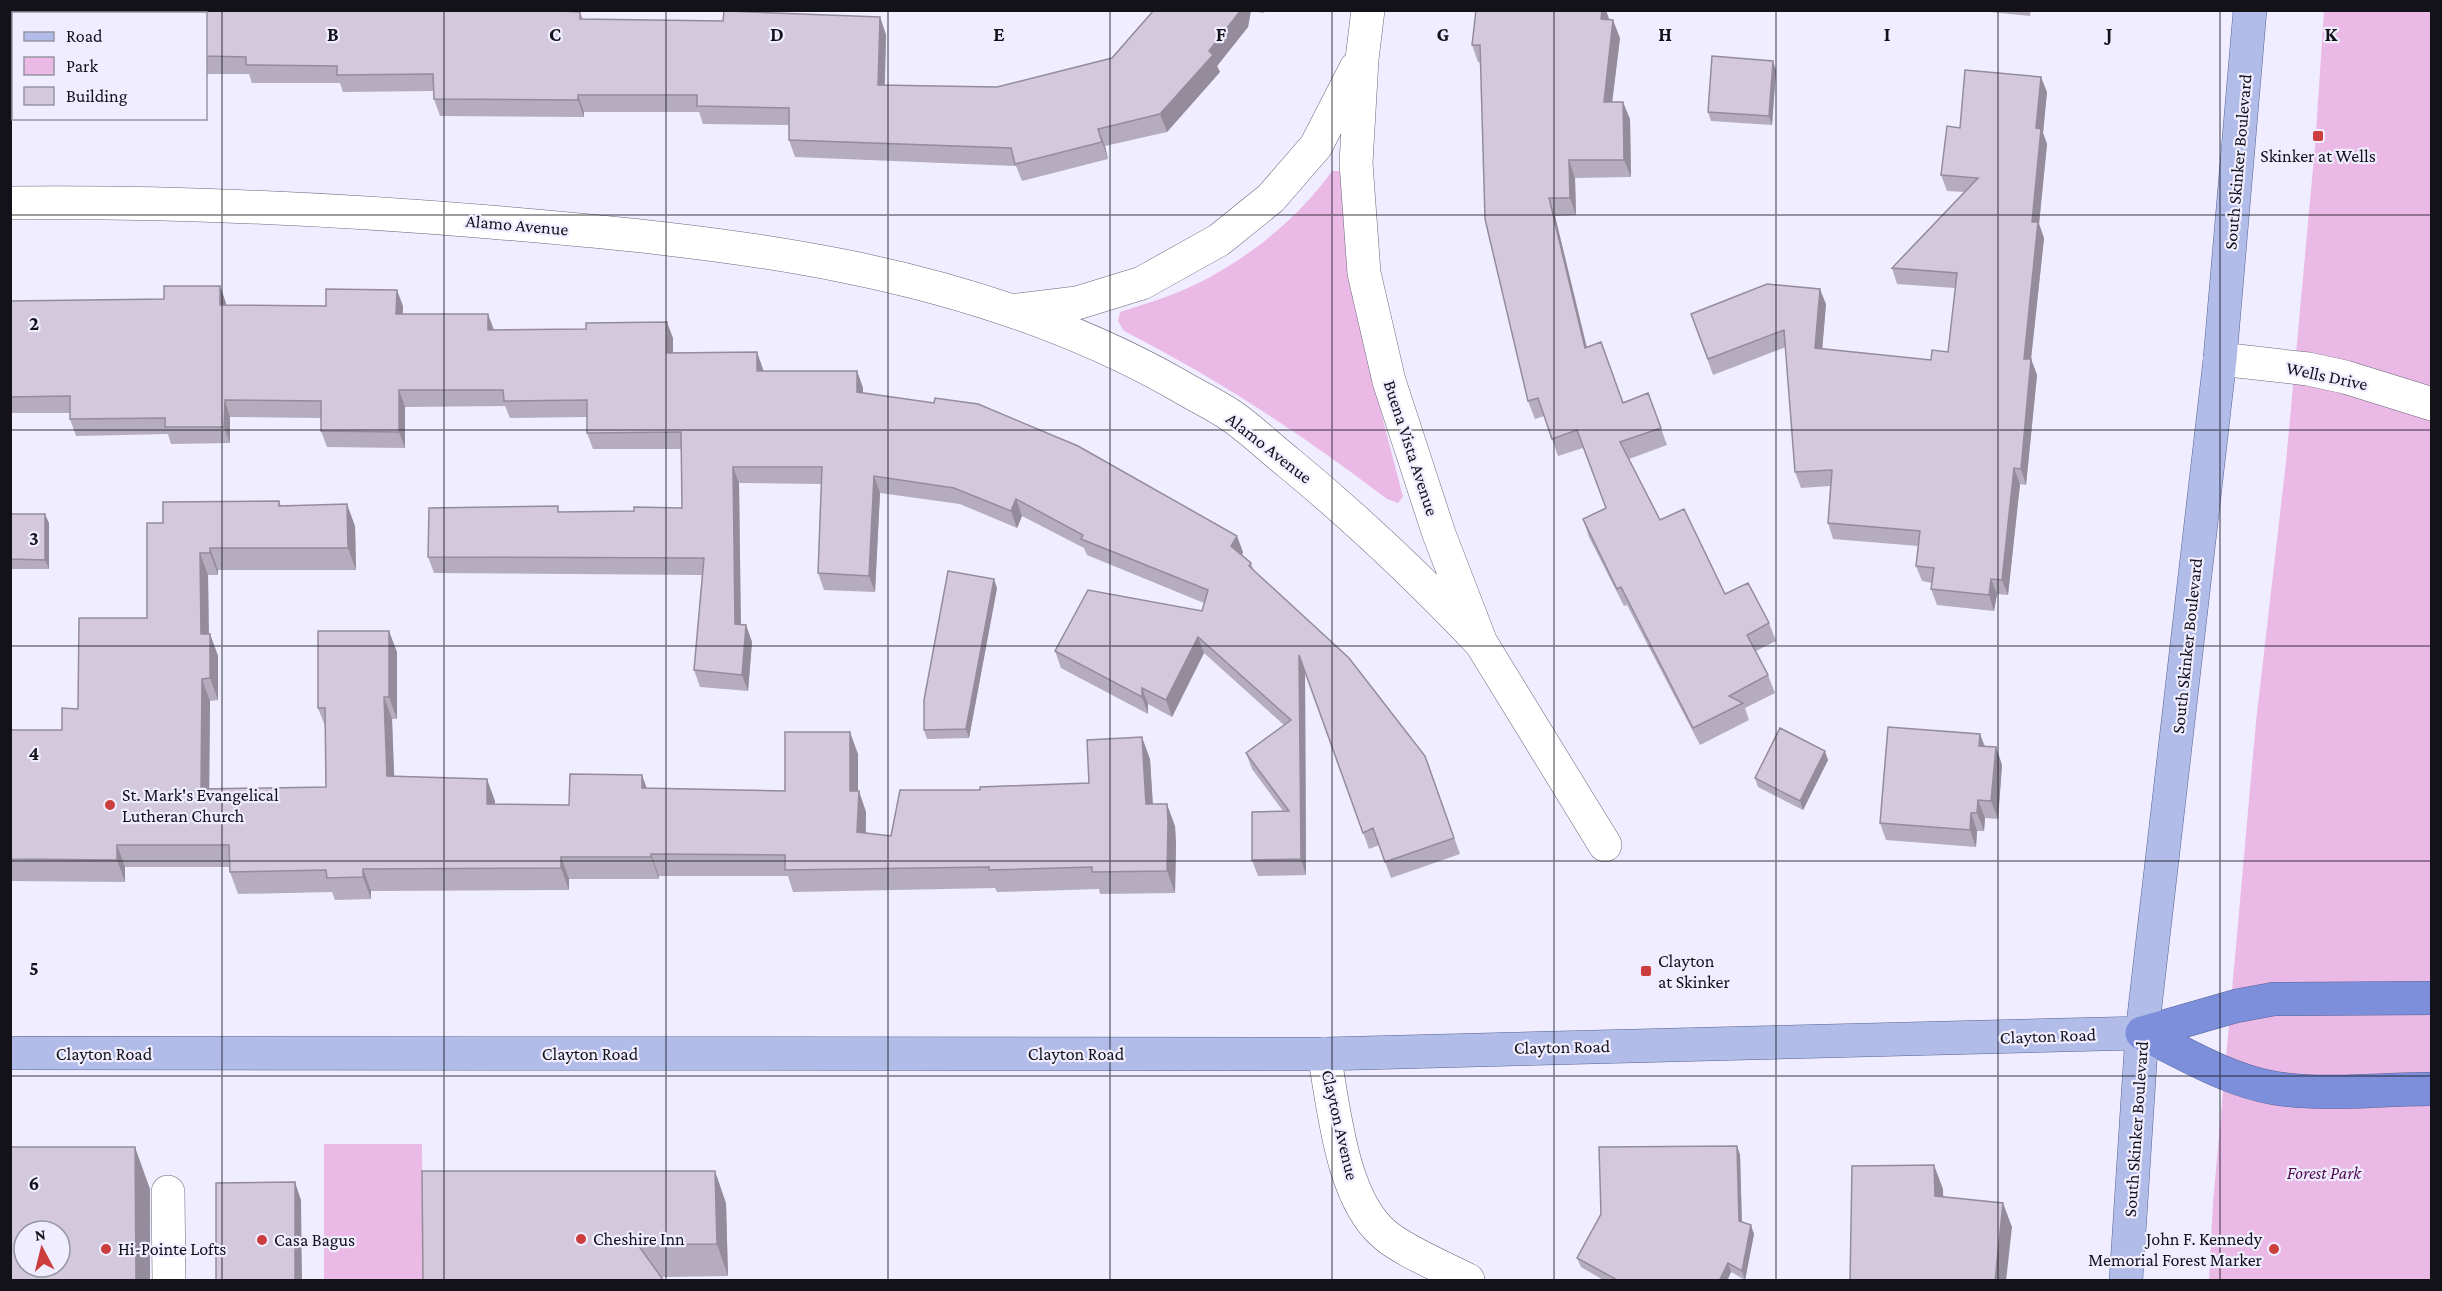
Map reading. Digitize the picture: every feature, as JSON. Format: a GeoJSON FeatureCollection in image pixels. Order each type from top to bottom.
{"type":"FeatureCollection","features":[{"type":"Feature","properties":{"kind":"highway"},"geometry":{"type":"LineString","coordinates":[[2142,1033],[2236,1006],[2274,999],[2432,998]]}},
{"type":"Feature","properties":{"kind":"highway"},"geometry":{"type":"LineString","coordinates":[[2142,1033],[2237,1078],[2274,1088],[2304,1090],[2432,1089]]}},
{"type":"Feature","properties":{"kind":"main road","name":"South Skinker Boulevard"},"geometry":{"type":"LineString","coordinates":[[2126,1281],[2142,1033],[2220,359],[2250,10]]}},
{"type":"Feature","properties":{"kind":"main road","name":"Clayton Road"},"geometry":{"type":"LineString","coordinates":[[10,1053],[1324,1054],[2142,1033]]}},
{"type":"Feature","properties":{"kind":"street","name":"Buena Vista Avenue"},"geometry":{"type":"LineString","coordinates":[[1368,10],[1362,59],[1356,163],[1364,273],[1389,381],[1414,461],[1481,643],[1605,845]]}},
{"type":"Feature","properties":{"kind":"street","name":"Alamo Avenue"},"geometry":{"type":"LineString","coordinates":[[1016,310],[1077,303],[1142,283],[1219,240],[1271,198],[1316,146],[1362,59]]}},
{"type":"Feature","properties":{"kind":"street","name":"Alamo Avenue"},"geometry":{"type":"LineString","coordinates":[[10,203],[201,205],[354,211],[718,245],[909,278],[1016,310],[1134,360],[1233,417],[1334,500],[1413,572],[1481,643]]}},
{"type":"Feature","properties":{"kind":"street","name":"Wells Drive"},"geometry":{"type":"LineString","coordinates":[[2220,359],[2308,369],[2345,377],[2432,404]]}},
{"type":"Feature","properties":{"kind":"street","name":"Clayton Avenue"},"geometry":{"type":"LineString","coordinates":[[1324,1054],[1350,1178],[1366,1212],[1384,1234],[1468,1281]]}},
{"type":"Feature","properties":{"kind":"street"},"geometry":{"type":"LineString","coordinates":[[168,1192],[169,1281]]}},
{"type":"Feature","properties":{"kind":"green space","name":"Forest Park"},"geometry":{"type":"Polygon","coordinates":[[[2324,11],[2431,11],[2431,1280],[2209,1280],[2213,1203],[2256,722],[2286,462],[2315,147],[2324,11]]]}},
{"type":"Feature","properties":{"kind":"green space"},"geometry":{"type":"Polygon","coordinates":[[[1332,171],[1340,171],[1345,182],[1374,385],[1403,497],[1398,503],[1387,499],[1324,452],[1226,388],[1124,331],[1118,321],[1120,312],[1181,291],[1245,256],[1284,225],[1318,190],[1332,171]]]}},
{"type":"Feature","properties":{"kind":"green space"},"geometry":{"type":"Polygon","coordinates":[[[324,1144],[422,1144],[423,1280],[324,1280],[324,1144]]]}},
{"type":"Feature","properties":{"kind":"building"},"geometry":{"type":"Polygon","coordinates":[[[10,10],[538,10],[580,12],[580,19],[723,21],[724,11],[880,17],[878,85],[997,87],[1112,58],[1154,10],[1241,10],[1209,51],[1213,55],[1160,114],[1098,129],[1102,142],[1015,164],[1011,148],[789,140],[789,108],[697,106],[697,95],[578,95],[578,100],[434,99],[433,74],[337,75],[337,66],[246,65],[246,57],[207,56],[207,12],[12,12],[12,66],[10,66],[10,10]]]}},
{"type":"Feature","properties":{"kind":"building"},"geometry":{"type":"Polygon","coordinates":[[[1476,10],[1602,10],[1601,19],[1613,20],[1604,102],[1623,102],[1624,160],[1569,160],[1570,198],[1549,198],[1585,348],[1601,342],[1623,403],[1648,393],[1661,428],[1620,442],[1660,520],[1684,509],[1725,594],[1748,583],[1769,623],[1747,635],[1768,675],[1729,696],[1743,703],[1693,728],[1621,587],[1617,589],[1583,519],[1606,508],[1577,430],[1552,439],[1538,398],[1528,401],[1485,219],[1480,45],[1472,45],[1476,10]]]}},
{"type":"Feature","properties":{"kind":"building"},"geometry":{"type":"Polygon","coordinates":[[[1712,56],[1773,61],[1769,116],[1708,112],[1712,56]]]}},
{"type":"Feature","properties":{"kind":"building"},"geometry":{"type":"Polygon","coordinates":[[[1965,70],[2041,77],[2036,128],[2041,129],[2032,222],[2038,222],[2024,359],[2031,359],[2021,469],[2014,468],[2002,580],[1991,579],[1989,595],[1931,589],[1934,568],[1916,566],[1920,531],[1828,523],[1832,470],[1795,472],[1784,330],[1708,359],[1691,314],[1767,284],[1820,289],[1815,348],[1931,360],[1932,350],[1948,352],[1957,273],[1892,268],[1978,178],[1941,175],[1947,126],[1960,128],[1965,70]]]}},
{"type":"Feature","properties":{"kind":"building"},"geometry":{"type":"Polygon","coordinates":[[[164,286],[220,286],[220,305],[326,306],[326,289],[397,290],[396,314],[488,314],[488,330],[586,329],[586,323],[667,322],[667,353],[757,352],[757,371],[857,371],[857,392],[934,403],[935,398],[978,404],[1078,446],[1237,536],[1231,546],[1251,563],[1249,566],[1349,658],[1425,756],[1454,838],[1385,862],[1373,828],[1363,833],[1299,655],[1301,859],[1252,860],[1252,812],[1289,811],[1246,753],[1291,720],[1198,637],[1166,700],[1142,688],[1142,697],[1055,651],[1088,590],[1202,611],[1208,590],[1081,539],[1083,535],[1016,499],[1011,511],[954,488],[874,476],[869,576],[818,573],[822,467],[733,467],[735,624],[746,625],[742,675],[694,670],[704,558],[428,557],[429,508],[558,506],[558,512],[634,511],[634,507],[682,508],[681,432],[587,433],[587,400],[504,401],[503,390],[399,390],[399,432],[321,431],[321,401],[225,400],[224,427],[165,427],[165,418],[70,419],[70,396],[10,397],[10,301],[164,299],[164,286]]]}},
{"type":"Feature","properties":{"kind":"building"},"geometry":{"type":"Polygon","coordinates":[[[279,501],[279,506],[347,504],[348,548],[210,548],[210,553],[200,553],[201,634],[210,634],[210,678],[202,679],[201,789],[326,787],[325,708],[318,708],[318,631],[389,631],[389,697],[384,697],[387,776],[487,779],[487,804],[569,805],[570,774],[642,775],[642,788],[785,791],[785,732],[850,732],[850,791],[859,791],[857,832],[891,836],[900,790],[980,790],[980,787],[1089,783],[1087,740],[1142,737],[1146,804],[1167,804],[1167,871],[1092,872],[1092,867],[989,870],[989,867],[785,870],[785,855],[651,854],[651,857],[561,857],[561,868],[363,869],[363,877],[327,878],[326,870],[230,872],[229,845],[117,845],[117,860],[10,859],[10,730],[62,730],[62,708],[78,709],[79,618],[147,618],[147,523],[163,523],[163,502],[279,501]]]}},
{"type":"Feature","properties":{"kind":"building"},"geometry":{"type":"Polygon","coordinates":[[[10,514],[45,514],[45,560],[10,559],[10,514]]]}},
{"type":"Feature","properties":{"kind":"building"},"geometry":{"type":"Polygon","coordinates":[[[948,571],[994,579],[966,729],[924,730],[924,700],[948,571]]]}},
{"type":"Feature","properties":{"kind":"building"},"geometry":{"type":"Polygon","coordinates":[[[1888,727],[1980,734],[1979,746],[1996,747],[1991,801],[1978,800],[1977,813],[1971,813],[1970,830],[1880,823],[1888,727]]]}},
{"type":"Feature","properties":{"kind":"building"},"geometry":{"type":"Polygon","coordinates":[[[1780,728],[1825,751],[1800,801],[1755,778],[1780,728]]]}},
{"type":"Feature","properties":{"kind":"building"},"geometry":{"type":"Polygon","coordinates":[[[1737,1146],[1739,1221],[1751,1225],[1742,1271],[1728,1263],[1719,1281],[1619,1281],[1577,1258],[1601,1214],[1599,1147],[1737,1146]]]}},
{"type":"Feature","properties":{"kind":"building"},"geometry":{"type":"Polygon","coordinates":[[[10,1147],[135,1147],[136,1281],[10,1281],[10,1147]]]}},
{"type":"Feature","properties":{"kind":"building"},"geometry":{"type":"Polygon","coordinates":[[[1934,1165],[1935,1196],[2003,1203],[1995,1281],[1850,1281],[1852,1166],[1934,1165]]]}},
{"type":"Feature","properties":{"kind":"building","name":"Cheshire Inn"},"geometry":{"type":"Polygon","coordinates":[[[422,1171],[715,1171],[717,1244],[638,1245],[664,1281],[423,1281],[422,1171]]]}},
{"type":"Feature","properties":{"kind":"building","name":"Casa Bagus"},"geometry":{"type":"Polygon","coordinates":[[[295,1182],[295,1281],[216,1281],[216,1183],[295,1182]]]}},
{"type":"Feature","properties":{"kind":"place","name":"Skinker at Wells"},"geometry":{"type":"Point","coordinates":[2318,136]}},
{"type":"Feature","properties":{"kind":"place","name":"St. Mark's Evangelical Lutheran Church"},"geometry":{"type":"Point","coordinates":[110,805]}},
{"type":"Feature","properties":{"kind":"place","name":"Clayton at Skinker"},"geometry":{"type":"Point","coordinates":[1646,971]}},
{"type":"Feature","properties":{"kind":"place","name":"Cheshire Inn"},"geometry":{"type":"Point","coordinates":[581,1239]}},
{"type":"Feature","properties":{"kind":"place","name":"Casa Bagus"},"geometry":{"type":"Point","coordinates":[262,1240]}},
{"type":"Feature","properties":{"kind":"place","name":"Hi-Pointe Lofts"},"geometry":{"type":"Point","coordinates":[106,1249]}},
{"type":"Feature","properties":{"kind":"place","name":"John F. Kennedy Memorial Forest Marker"},"geometry":{"type":"Point","coordinates":[2274,1249]}}]}
